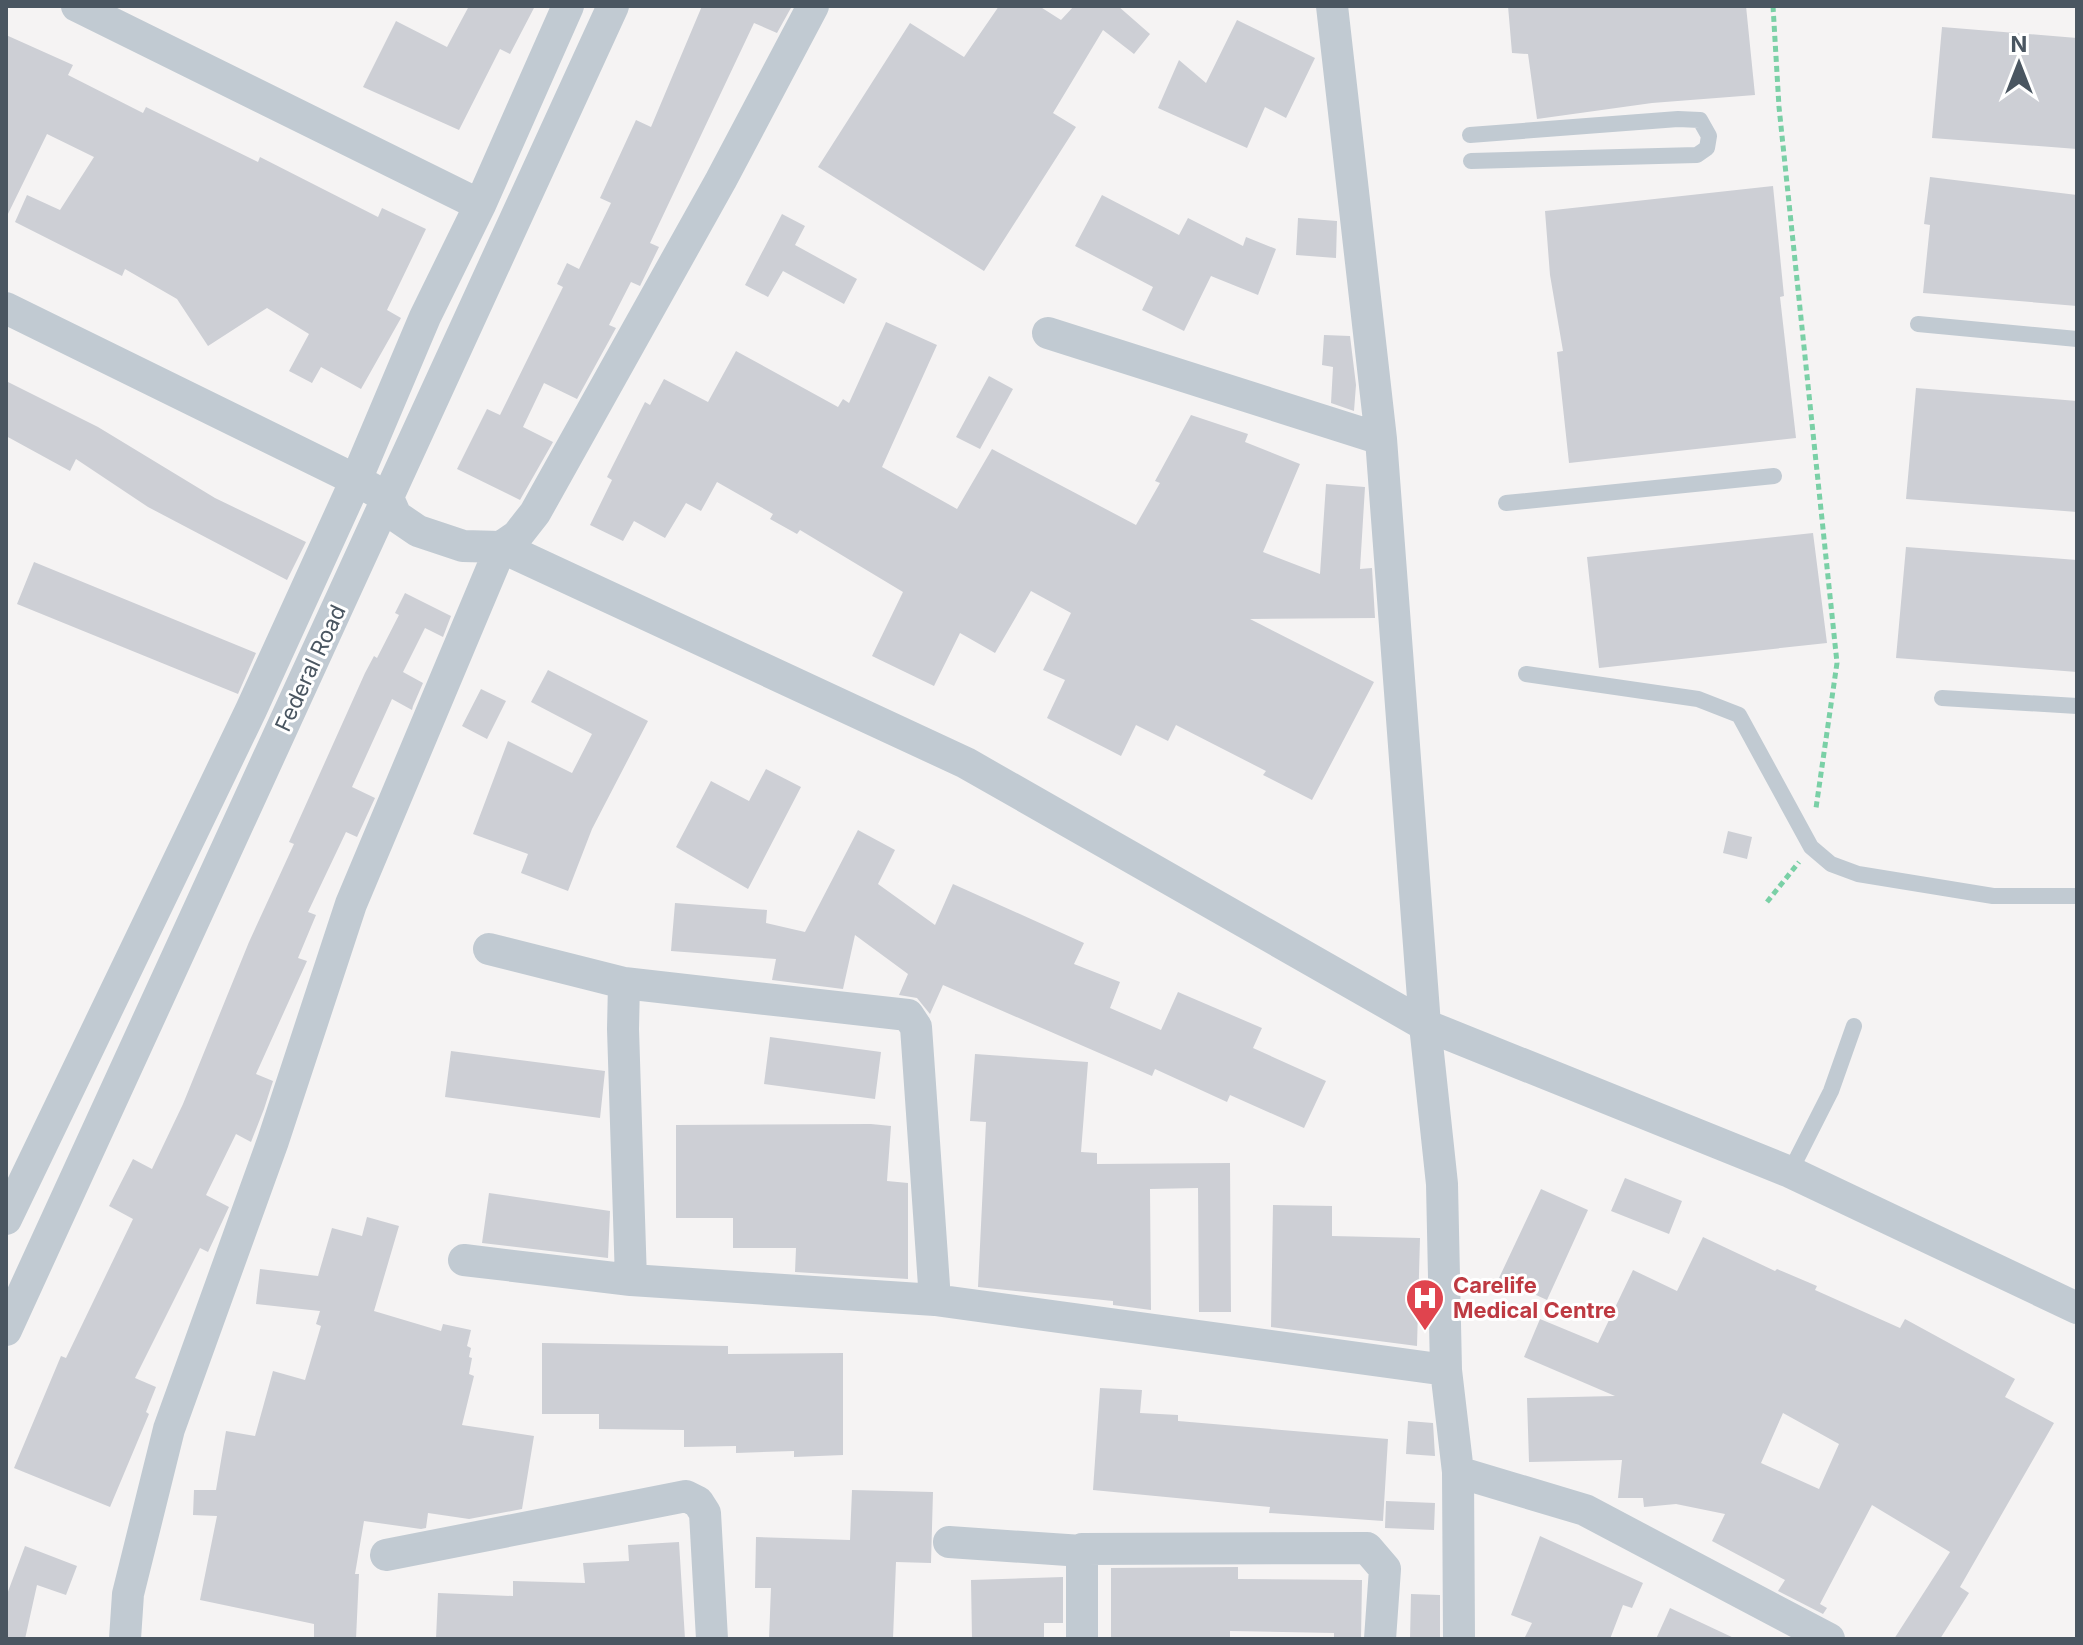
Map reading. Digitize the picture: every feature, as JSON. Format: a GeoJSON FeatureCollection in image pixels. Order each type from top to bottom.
{"type":"FeatureCollection","features":[{"type":"Feature","properties":{"kind":"street"},"geometry":{"type":"LineString","coordinates":[[77,6],[480,205]]}},
{"type":"Feature","properties":{"kind":"street","name":"Federal Road"},"geometry":{"type":"LineString","coordinates":[[6,1219],[172,878],[356,480],[425,317],[480,205],[568,6]]}},
{"type":"Feature","properties":{"kind":"street","name":"Federal Road"},"geometry":{"type":"LineString","coordinates":[[6,1330],[613,6]]}},
{"type":"Feature","properties":{"kind":"street"},"geometry":{"type":"LineString","coordinates":[[125,1639],[128,1594],[169,1429],[273,1141],[351,904],[501,547],[517,536],[535,513],[721,180],[813,6]]}},
{"type":"Feature","properties":{"kind":"street"},"geometry":{"type":"LineString","coordinates":[[1332,6],[1381,439],[1425,1025],[1442,1184],[1446,1370],[1458,1472],[1459,1639]]}},
{"type":"Feature","properties":{"kind":"street"},"geometry":{"type":"LineString","coordinates":[[6,308],[356,480],[388,498],[396,516],[418,531],[463,546],[501,547],[966,763],[1425,1025],[1790,1172],[2077,1308]]}},
{"type":"Feature","properties":{"kind":"street"},"geometry":{"type":"LineString","coordinates":[[1048,333],[1381,439]]}},
{"type":"Feature","properties":{"kind":"street"},"geometry":{"type":"LineString","coordinates":[[489,949],[624,983],[908,1015],[916,1027],[935,1300]]}},
{"type":"Feature","properties":{"kind":"street"},"geometry":{"type":"LineString","coordinates":[[624,983],[631,1280]]}},
{"type":"Feature","properties":{"kind":"street"},"geometry":{"type":"LineString","coordinates":[[464,1260],[631,1280],[935,1300],[1446,1370]]}},
{"type":"Feature","properties":{"kind":"street"},"geometry":{"type":"LineString","coordinates":[[1458,1472],[1585,1510],[1829,1639]]}},
{"type":"Feature","properties":{"kind":"street"},"geometry":{"type":"LineString","coordinates":[[386,1555],[686,1496],[698,1502],[705,1513],[712,1639]]}},
{"type":"Feature","properties":{"kind":"street"},"geometry":{"type":"LineString","coordinates":[[949,1542],[1082,1551],[1367,1548],[1385,1569],[1380,1639]]}},
{"type":"Feature","properties":{"kind":"street"},"geometry":{"type":"LineString","coordinates":[[1082,1551],[1082,1639]]}},
{"type":"Feature","properties":{"kind":"lane"},"geometry":{"type":"LineString","coordinates":[[1470,135],[1678,119],[1700,120],[1709,136],[1707,148],[1697,155],[1471,161]]}},
{"type":"Feature","properties":{"kind":"lane"},"geometry":{"type":"LineString","coordinates":[[1918,324],[2077,339]]}},
{"type":"Feature","properties":{"kind":"lane"},"geometry":{"type":"LineString","coordinates":[[1506,503],[1774,476]]}},
{"type":"Feature","properties":{"kind":"lane"},"geometry":{"type":"LineString","coordinates":[[1526,674],[1698,699],[1739,715],[1811,847],[1831,864],[1858,874],[1993,896],[2077,896]]}},
{"type":"Feature","properties":{"kind":"lane"},"geometry":{"type":"LineString","coordinates":[[1942,698],[2077,706]]}},
{"type":"Feature","properties":{"kind":"lane"},"geometry":{"type":"LineString","coordinates":[[1790,1172],[1831,1091],[1854,1026]]}},
{"type":"Feature","properties":{"kind":"path"},"geometry":{"type":"LineString","coordinates":[[1767,902],[1811,847],[1837,663],[1779,107],[1773,6]]}},
{"type":"Feature","properties":{"kind":"building"},"geometry":{"type":"Polygon","coordinates":[[[469,6],[535,6],[510,54],[500,49],[459,130],[363,87],[396,21],[447,47],[469,6]]]}},
{"type":"Feature","properties":{"kind":"building"},"geometry":{"type":"Polygon","coordinates":[[[702,6],[792,6],[777,33],[754,23],[650,243],[659,247],[640,286],[631,282],[609,325],[616,328],[577,399],[544,383],[523,427],[553,442],[520,500],[457,469],[487,409],[500,415],[563,287],[557,284],[567,263],[579,269],[611,203],[600,198],[636,120],[651,127],[702,6]]]}},
{"type":"Feature","properties":{"kind":"building"},"geometry":{"type":"Polygon","coordinates":[[[999,6],[1039,6],[1061,20],[1074,6],[1118,6],[1150,34],[1134,54],[1103,30],[1053,113],[1076,127],[984,271],[818,167],[910,23],[964,57],[999,6]]]}},
{"type":"Feature","properties":{"kind":"building"},"geometry":{"type":"Polygon","coordinates":[[[1508,6],[1746,6],[1755,95],[1652,103],[1537,119],[1528,54],[1512,53],[1508,6]]]}},
{"type":"Feature","properties":{"kind":"building"},"geometry":{"type":"Polygon","coordinates":[[[1237,20],[1315,58],[1286,118],[1265,107],[1247,148],[1158,108],[1179,60],[1206,83],[1237,20]]]}},
{"type":"Feature","properties":{"kind":"building"},"geometry":{"type":"Polygon","coordinates":[[[1942,27],[2077,38],[2077,149],[1932,138],[1942,27]]]}},
{"type":"Feature","properties":{"kind":"building"},"geometry":{"type":"Polygon","coordinates":[[[6,35],[73,65],[68,75],[143,113],[146,107],[258,162],[260,157],[378,217],[382,208],[426,229],[387,310],[401,318],[361,389],[321,367],[312,383],[289,371],[309,334],[267,308],[208,346],[177,299],[125,269],[122,276],[15,222],[27,195],[60,210],[94,157],[47,134],[6,218],[6,35]]]}},
{"type":"Feature","properties":{"kind":"building"},"geometry":{"type":"Polygon","coordinates":[[[1930,177],[2077,195],[2077,306],[1923,293],[1930,225],[1924,224],[1930,177]]]}},
{"type":"Feature","properties":{"kind":"building"},"geometry":{"type":"Polygon","coordinates":[[[1773,186],[1784,296],[1780,297],[1796,438],[1569,463],[1557,352],[1563,351],[1550,275],[1545,211],[1773,186]]]}},
{"type":"Feature","properties":{"kind":"building"},"geometry":{"type":"Polygon","coordinates":[[[1102,195],[1179,235],[1188,218],[1243,246],[1246,237],[1276,249],[1258,295],[1211,276],[1184,331],[1142,310],[1153,287],[1075,246],[1102,195]]]}},
{"type":"Feature","properties":{"kind":"building"},"geometry":{"type":"Polygon","coordinates":[[[782,214],[805,226],[795,245],[857,279],[844,304],[783,271],[768,297],[745,285],[782,214]]]}},
{"type":"Feature","properties":{"kind":"building"},"geometry":{"type":"Polygon","coordinates":[[[1298,218],[1337,221],[1336,258],[1296,255],[1298,218]]]}},
{"type":"Feature","properties":{"kind":"building"},"geometry":{"type":"Polygon","coordinates":[[[886,322],[937,345],[882,467],[957,509],[992,449],[1136,525],[1160,483],[1155,481],[1191,415],[1248,434],[1245,442],[1300,464],[1263,552],[1320,574],[1326,484],[1365,487],[1360,569],[1372,568],[1375,618],[1250,619],[1374,682],[1312,800],[1263,775],[1266,771],[1176,725],[1168,741],[1136,725],[1121,756],[1047,718],[1065,680],[1043,670],[1071,613],[1031,591],[995,653],[960,633],[934,686],[872,656],[903,592],[800,530],[797,534],[770,519],[773,514],[717,482],[701,511],[686,503],[665,538],[634,521],[623,541],[590,525],[612,480],[607,477],[645,402],[650,405],[664,379],[708,402],[736,351],[838,407],[843,399],[849,403],[886,322]]]}},
{"type":"Feature","properties":{"kind":"building"},"geometry":{"type":"Polygon","coordinates":[[[1324,335],[1350,336],[1356,385],[1354,411],[1331,403],[1333,367],[1322,365],[1324,335]]]}},
{"type":"Feature","properties":{"kind":"building"},"geometry":{"type":"Polygon","coordinates":[[[989,376],[1013,389],[980,449],[956,437],[989,376]]]}},
{"type":"Feature","properties":{"kind":"building"},"geometry":{"type":"Polygon","coordinates":[[[6,381],[98,427],[215,498],[306,542],[287,580],[148,507],[76,459],[70,471],[6,436],[6,381]]]}},
{"type":"Feature","properties":{"kind":"building"},"geometry":{"type":"Polygon","coordinates":[[[1916,388],[2077,401],[2077,512],[1906,499],[1916,388]]]}},
{"type":"Feature","properties":{"kind":"building"},"geometry":{"type":"Polygon","coordinates":[[[1813,533],[1827,643],[1599,668],[1587,557],[1813,533]]]}},
{"type":"Feature","properties":{"kind":"building"},"geometry":{"type":"Polygon","coordinates":[[[1906,547],[2077,560],[2077,672],[1896,658],[1906,547]]]}},
{"type":"Feature","properties":{"kind":"building"},"geometry":{"type":"Polygon","coordinates":[[[34,562],[256,653],[238,694],[17,604],[34,562]]]}},
{"type":"Feature","properties":{"kind":"building"},"geometry":{"type":"Polygon","coordinates":[[[405,593],[451,616],[443,637],[425,628],[403,672],[423,683],[412,710],[392,699],[352,787],[375,798],[357,837],[346,832],[308,912],[316,915],[298,958],[307,961],[256,1074],[273,1081],[264,1109],[251,1142],[236,1134],[206,1195],[229,1207],[208,1252],[200,1248],[135,1378],[156,1387],[146,1412],[149,1414],[110,1507],[14,1468],[61,1356],[66,1358],[133,1219],[109,1206],[133,1159],[152,1169],[294,844],[289,842],[365,673],[374,656],[377,658],[399,615],[395,613],[405,593]]]}},
{"type":"Feature","properties":{"kind":"building"},"geometry":{"type":"Polygon","coordinates":[[[548,670],[648,721],[592,829],[568,891],[521,873],[528,854],[473,834],[508,741],[572,773],[592,734],[531,702],[548,670]]]}},
{"type":"Feature","properties":{"kind":"building"},"geometry":{"type":"Polygon","coordinates":[[[481,689],[506,701],[487,739],[462,726],[481,689]]]}},
{"type":"Feature","properties":{"kind":"building"},"geometry":{"type":"Polygon","coordinates":[[[766,769],[801,787],[748,889],[676,847],[711,781],[749,801],[766,769]]]}},
{"type":"Feature","properties":{"kind":"building"},"geometry":{"type":"Polygon","coordinates":[[[858,830],[895,850],[878,884],[935,925],[953,884],[1084,943],[1074,964],[1120,982],[1110,1008],[1161,1030],[1178,992],[1262,1028],[1253,1048],[1326,1081],[1304,1128],[1230,1095],[1227,1102],[1155,1069],[1152,1076],[943,985],[930,1014],[917,998],[899,995],[908,974],[855,935],[843,989],[772,980],[776,959],[671,951],[675,903],[767,910],[766,923],[805,932],[858,830]]]}},
{"type":"Feature","properties":{"kind":"building"},"geometry":{"type":"Polygon","coordinates":[[[1728,831],[1752,837],[1747,859],[1723,853],[1728,831]]]}},
{"type":"Feature","properties":{"kind":"building"},"geometry":{"type":"Polygon","coordinates":[[[770,1037],[881,1052],[875,1099],[764,1084],[770,1037]]]}},
{"type":"Feature","properties":{"kind":"building"},"geometry":{"type":"Polygon","coordinates":[[[451,1051],[605,1071],[600,1118],[445,1097],[451,1051]]]}},
{"type":"Feature","properties":{"kind":"building"},"geometry":{"type":"Polygon","coordinates":[[[975,1054],[1088,1062],[1081,1152],[1097,1153],[1097,1164],[1230,1163],[1231,1312],[1199,1312],[1198,1188],[1150,1189],[1151,1310],[1113,1305],[1113,1301],[978,1287],[986,1122],[970,1121],[975,1054]]]}},
{"type":"Feature","properties":{"kind":"building"},"geometry":{"type":"Polygon","coordinates":[[[676,1125],[891,1126],[887,1181],[908,1183],[908,1279],[795,1272],[796,1248],[733,1248],[733,1218],[676,1218],[676,1125]]]}},
{"type":"Feature","properties":{"kind":"building"},"geometry":{"type":"Polygon","coordinates":[[[1625,1178],[1682,1201],[1669,1234],[1611,1211],[1625,1178]]]}},
{"type":"Feature","properties":{"kind":"building"},"geometry":{"type":"Polygon","coordinates":[[[1541,1189],[1588,1210],[1547,1300],[1499,1278],[1541,1189]]]}},
{"type":"Feature","properties":{"kind":"building"},"geometry":{"type":"Polygon","coordinates":[[[489,1193],[610,1211],[608,1258],[482,1243],[489,1193]]]}},
{"type":"Feature","properties":{"kind":"building"},"geometry":{"type":"Polygon","coordinates":[[[1273,1205],[1332,1206],[1332,1236],[1420,1238],[1417,1346],[1271,1327],[1273,1205]]]}},
{"type":"Feature","properties":{"kind":"building"},"geometry":{"type":"Polygon","coordinates":[[[367,1217],[399,1226],[374,1311],[441,1331],[443,1324],[471,1330],[467,1346],[471,1348],[469,1357],[472,1358],[469,1374],[474,1376],[462,1425],[534,1436],[522,1509],[469,1519],[428,1513],[426,1528],[421,1529],[364,1521],[355,1574],[359,1574],[356,1639],[314,1639],[314,1624],[200,1600],[217,1516],[193,1515],[194,1490],[216,1490],[226,1431],[255,1436],[273,1371],[305,1380],[321,1326],[316,1324],[320,1311],[256,1304],[260,1269],[318,1276],[332,1228],[362,1236],[367,1217]]]}},
{"type":"Feature","properties":{"kind":"building"},"geometry":{"type":"Polygon","coordinates":[[[1703,1237],[1775,1271],[1777,1269],[1817,1286],[1815,1290],[1900,1328],[1905,1319],[2015,1379],[2005,1397],[2054,1423],[1960,1587],[1969,1593],[1940,1639],[1894,1639],[1950,1552],[1872,1505],[1820,1604],[1827,1608],[1823,1614],[1778,1591],[1785,1580],[1712,1541],[1725,1514],[1676,1504],[1644,1507],[1643,1498],[1618,1498],[1622,1460],[1529,1462],[1527,1398],[1615,1396],[1524,1357],[1540,1319],[1598,1343],[1633,1270],[1677,1291],[1703,1237]],[[1783,1413],[1761,1463],[1819,1489],[1839,1444],[1783,1413]]]}},
{"type":"Feature","properties":{"kind":"building"},"geometry":{"type":"Polygon","coordinates":[[[542,1343],[728,1346],[728,1354],[843,1353],[843,1455],[794,1457],[794,1451],[736,1453],[736,1446],[684,1447],[684,1430],[599,1429],[599,1414],[542,1414],[542,1343]]]}},
{"type":"Feature","properties":{"kind":"building"},"geometry":{"type":"Polygon","coordinates":[[[1100,1388],[1142,1390],[1140,1413],[1178,1415],[1178,1421],[1388,1439],[1383,1521],[1269,1513],[1270,1507],[1093,1490],[1100,1388]]]}},
{"type":"Feature","properties":{"kind":"building"},"geometry":{"type":"Polygon","coordinates":[[[1408,1421],[1433,1423],[1435,1456],[1406,1454],[1408,1421]]]}},
{"type":"Feature","properties":{"kind":"building"},"geometry":{"type":"Polygon","coordinates":[[[852,1490],[933,1492],[931,1563],[896,1562],[893,1639],[769,1639],[771,1588],[755,1588],[756,1537],[850,1540],[852,1490]]]}},
{"type":"Feature","properties":{"kind":"building"},"geometry":{"type":"Polygon","coordinates":[[[1386,1501],[1435,1503],[1434,1530],[1385,1528],[1386,1501]]]}},
{"type":"Feature","properties":{"kind":"building"},"geometry":{"type":"Polygon","coordinates":[[[1540,1536],[1643,1583],[1632,1608],[1623,1605],[1610,1639],[1524,1639],[1532,1623],[1511,1615],[1540,1536]]]}},
{"type":"Feature","properties":{"kind":"building"},"geometry":{"type":"Polygon","coordinates":[[[679,1542],[685,1639],[436,1639],[438,1593],[513,1596],[513,1581],[585,1583],[583,1563],[629,1561],[628,1545],[679,1542]]]}},
{"type":"Feature","properties":{"kind":"building"},"geometry":{"type":"Polygon","coordinates":[[[25,1546],[77,1566],[66,1595],[37,1585],[25,1639],[6,1639],[6,1597],[25,1546]]]}},
{"type":"Feature","properties":{"kind":"building"},"geometry":{"type":"Polygon","coordinates":[[[1238,1567],[1238,1579],[1362,1580],[1361,1639],[1334,1639],[1334,1633],[1230,1631],[1230,1639],[1111,1639],[1111,1568],[1238,1567]]]}},
{"type":"Feature","properties":{"kind":"building"},"geometry":{"type":"Polygon","coordinates":[[[1063,1577],[1063,1623],[1044,1623],[1044,1639],[972,1639],[971,1580],[1063,1577]]]}},
{"type":"Feature","properties":{"kind":"building"},"geometry":{"type":"Polygon","coordinates":[[[1411,1594],[1440,1595],[1440,1639],[1410,1639],[1411,1594]]]}},
{"type":"Feature","properties":{"kind":"building"},"geometry":{"type":"Polygon","coordinates":[[[1670,1608],[1736,1639],[1656,1639],[1670,1608]]]}},
{"type":"Feature","properties":{"kind":"place","name":"Carelife Medical Centre"},"geometry":{"type":"Point","coordinates":[1425,1332]}}]}
